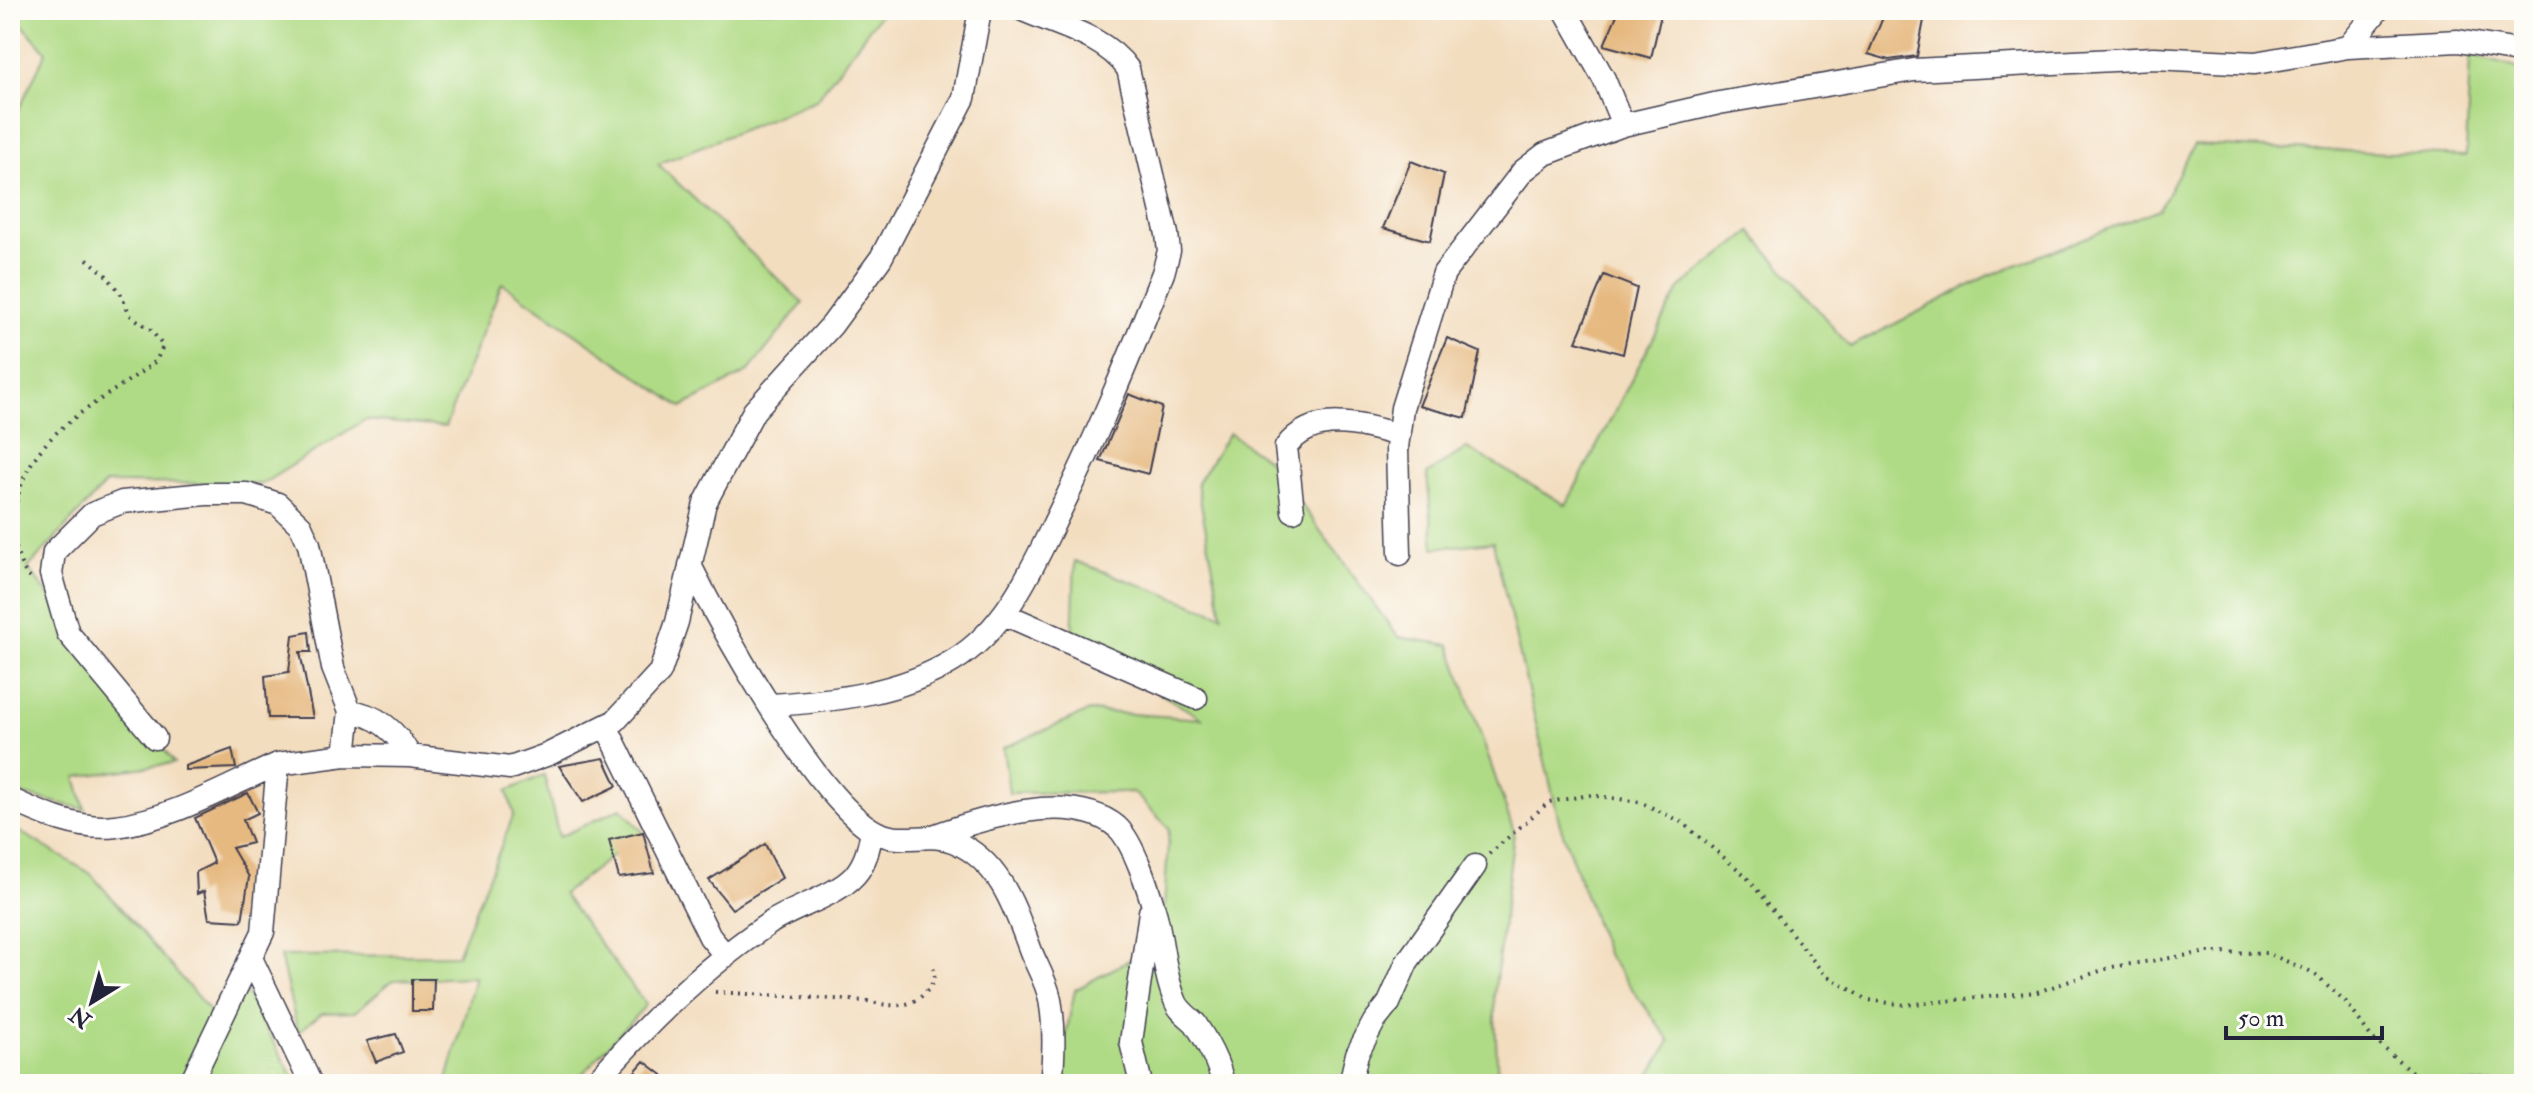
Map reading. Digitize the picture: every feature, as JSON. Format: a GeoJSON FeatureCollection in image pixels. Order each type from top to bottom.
{"type":"FeatureCollection","features":[{"type":"Feature","properties":{"kind":"street"},"geometry":{"type":"LineString","coordinates":[[10,799],[70,823],[114,827],[197,800],[278,764],[345,755],[410,756],[510,768],[549,754],[615,721],[660,672],[705,503],[754,411],[832,325],[888,245],[964,98],[980,10]]}},
{"type":"Feature","properties":{"kind":"street"},"geometry":{"type":"LineString","coordinates":[[771,705],[839,701],[912,680],[952,662],[979,642],[1004,614],[1036,562],[1104,422],[1169,251],[1128,69],[1121,58],[1095,40],[1023,10]]}},
{"type":"Feature","properties":{"kind":"street"},"geometry":{"type":"LineString","coordinates":[[1565,10],[1604,79],[1623,125]]}},
{"type":"Feature","properties":{"kind":"street"},"geometry":{"type":"LineString","coordinates":[[2348,47],[2378,10]]}},
{"type":"Feature","properties":{"kind":"street"},"geometry":{"type":"LineString","coordinates":[[1400,554],[1399,435],[1402,408],[1444,273],[1523,171],[1545,154],[1623,125],[1719,103],[1914,70],[2154,58],[2255,63],[2348,47],[2458,41],[2524,52]]}},
{"type":"Feature","properties":{"kind":"street"},"geometry":{"type":"LineString","coordinates":[[1293,511],[1286,447],[1296,434],[1310,426],[1335,423],[1399,435]]}},
{"type":"Feature","properties":{"kind":"street"},"geometry":{"type":"LineString","coordinates":[[155,738],[68,633],[51,574],[54,552],[92,514],[122,502],[247,494],[278,504],[291,514],[309,544],[333,668],[350,711],[345,755]]}},
{"type":"Feature","properties":{"kind":"street"},"geometry":{"type":"LineString","coordinates":[[690,565],[771,705],[834,793],[872,831],[900,840],[932,837],[983,819],[1037,808],[1097,817],[1117,827],[1131,846],[1151,903],[1175,1003],[1196,1025],[1221,1070],[1223,1084]]}},
{"type":"Feature","properties":{"kind":"street"},"geometry":{"type":"LineString","coordinates":[[1004,614],[1196,698]]}},
{"type":"Feature","properties":{"kind":"street"},"geometry":{"type":"LineString","coordinates":[[350,711],[368,714],[385,726],[402,741],[410,756]]}},
{"type":"Feature","properties":{"kind":"street"},"geometry":{"type":"LineString","coordinates":[[606,726],[710,937],[726,956]]}},
{"type":"Feature","properties":{"kind":"street"},"geometry":{"type":"LineString","coordinates":[[190,1084],[251,958],[266,919],[278,764]]}},
{"type":"Feature","properties":{"kind":"street"},"geometry":{"type":"LineString","coordinates":[[594,1084],[639,1032],[726,956],[771,922],[853,878],[866,859],[872,831]]}},
{"type":"Feature","properties":{"kind":"street"},"geometry":{"type":"LineString","coordinates":[[932,837],[954,841],[983,858],[1004,883],[1050,997],[1054,1055],[1051,1084]]}},
{"type":"Feature","properties":{"kind":"street"},"geometry":{"type":"LineString","coordinates":[[1350,1084],[1357,1054],[1374,1022],[1389,1003],[1407,962],[1475,866]]}},
{"type":"Feature","properties":{"kind":"street"},"geometry":{"type":"LineString","coordinates":[[1141,1084],[1131,1042],[1151,903]]}},
{"type":"Feature","properties":{"kind":"street"},"geometry":{"type":"LineString","coordinates":[[251,958],[311,1084]]}},
{"type":"Feature","properties":{"kind":"path"},"geometry":{"type":"LineString","coordinates":[[31,579],[22,569],[14,536],[15,499],[29,465],[65,422],[156,361],[163,346],[151,330],[130,315],[120,292],[86,258]]}},
{"type":"Feature","properties":{"kind":"path"},"geometry":{"type":"LineString","coordinates":[[1475,866],[1549,802],[1590,795],[1640,802],[1680,821],[1716,847],[1746,876],[1824,974],[1868,1000],[1905,1005],[1940,1004],[2037,992],[2112,967],[2208,952],[2267,953],[2314,973],[2346,1002],[2372,1038],[2426,1084]]}},
{"type":"Feature","properties":{"kind":"path"},"geometry":{"type":"LineString","coordinates":[[695,982],[709,991],[910,1005],[924,996],[933,981],[935,972],[931,963]]}},
{"type":"Feature","properties":{"kind":"green space"},"geometry":{"type":"Polygon","coordinates":[[[10,10],[883,10],[816,100],[658,164],[803,303],[748,372],[682,407],[502,283],[445,427],[365,420],[262,484],[106,483],[28,568],[174,763],[76,777],[85,809],[10,792],[10,128],[46,52],[10,10]]]}},
{"type":"Feature","properties":{"kind":"green space"},"geometry":{"type":"Polygon","coordinates":[[[2470,55],[2524,70],[2524,1084],[1645,1084],[1670,1041],[1606,953],[1560,825],[1493,542],[1434,548],[1427,474],[1467,448],[1566,505],[1679,289],[1751,232],[1850,347],[1988,276],[2159,209],[2194,145],[2466,156],[2470,55]]]}},
{"type":"Feature","properties":{"kind":"green space"},"geometry":{"type":"Polygon","coordinates":[[[1229,433],[1270,462],[1398,637],[1450,645],[1514,832],[1494,996],[1498,1084],[1056,1084],[1075,990],[1162,942],[1169,828],[1133,792],[1009,793],[1003,748],[1089,711],[1203,719],[1072,641],[1075,561],[1222,615],[1197,483],[1229,433]]]}},
{"type":"Feature","properties":{"kind":"green space"},"geometry":{"type":"Polygon","coordinates":[[[544,775],[559,837],[621,808],[643,832],[563,894],[646,1005],[573,1084],[446,1084],[475,977],[393,980],[355,1012],[322,1013],[298,1032],[280,956],[457,955],[514,814],[507,791],[544,775]]]}},
{"type":"Feature","properties":{"kind":"green space"},"geometry":{"type":"Polygon","coordinates":[[[10,826],[91,874],[221,1024],[243,988],[297,1084],[10,1084],[10,826]]]}},
{"type":"Feature","properties":{"kind":"building"},"geometry":{"type":"Polygon","coordinates":[[[1619,10],[1662,10],[1651,58],[1604,45],[1619,10]]]}},
{"type":"Feature","properties":{"kind":"building"},"geometry":{"type":"Polygon","coordinates":[[[1886,10],[1926,10],[1917,56],[1889,60],[1868,54],[1886,10]]]}},
{"type":"Feature","properties":{"kind":"building"},"geometry":{"type":"Polygon","coordinates":[[[1411,161],[1444,174],[1430,241],[1383,228],[1411,161]]]}},
{"type":"Feature","properties":{"kind":"building"},"geometry":{"type":"Polygon","coordinates":[[[1604,275],[1637,288],[1623,354],[1576,341],[1604,275]]]}},
{"type":"Feature","properties":{"kind":"building"},"geometry":{"type":"Polygon","coordinates":[[[1447,338],[1480,352],[1466,418],[1419,406],[1447,338]]]}},
{"type":"Feature","properties":{"kind":"building"},"geometry":{"type":"Polygon","coordinates":[[[1129,394],[1162,407],[1148,474],[1100,461],[1129,394]]]}},
{"type":"Feature","properties":{"kind":"building"},"geometry":{"type":"Polygon","coordinates":[[[309,632],[311,652],[300,652],[313,718],[268,718],[265,676],[289,672],[293,635],[309,632]]]}},
{"type":"Feature","properties":{"kind":"building"},"geometry":{"type":"Polygon","coordinates":[[[232,749],[236,768],[185,770],[185,766],[232,749]]]}},
{"type":"Feature","properties":{"kind":"building"},"geometry":{"type":"Polygon","coordinates":[[[604,758],[617,786],[583,802],[559,766],[604,758]]]}},
{"type":"Feature","properties":{"kind":"building"},"geometry":{"type":"Polygon","coordinates":[[[248,793],[258,813],[243,820],[252,843],[232,848],[249,877],[242,921],[209,919],[204,891],[197,894],[196,872],[214,863],[195,818],[248,793]]]}},
{"type":"Feature","properties":{"kind":"building"},"geometry":{"type":"Polygon","coordinates":[[[643,832],[654,873],[619,878],[609,840],[643,832]]]}},
{"type":"Feature","properties":{"kind":"building"},"geometry":{"type":"Polygon","coordinates":[[[765,844],[782,878],[732,909],[709,880],[765,844]]]}},
{"type":"Feature","properties":{"kind":"building"},"geometry":{"type":"Polygon","coordinates":[[[412,979],[434,979],[433,1011],[412,1011],[412,979]]]}},
{"type":"Feature","properties":{"kind":"building"},"geometry":{"type":"Polygon","coordinates":[[[396,1034],[403,1052],[376,1062],[367,1041],[396,1034]]]}},
{"type":"Feature","properties":{"kind":"building"},"geometry":{"type":"Polygon","coordinates":[[[644,1061],[674,1084],[624,1084],[644,1061]]]}}]}
